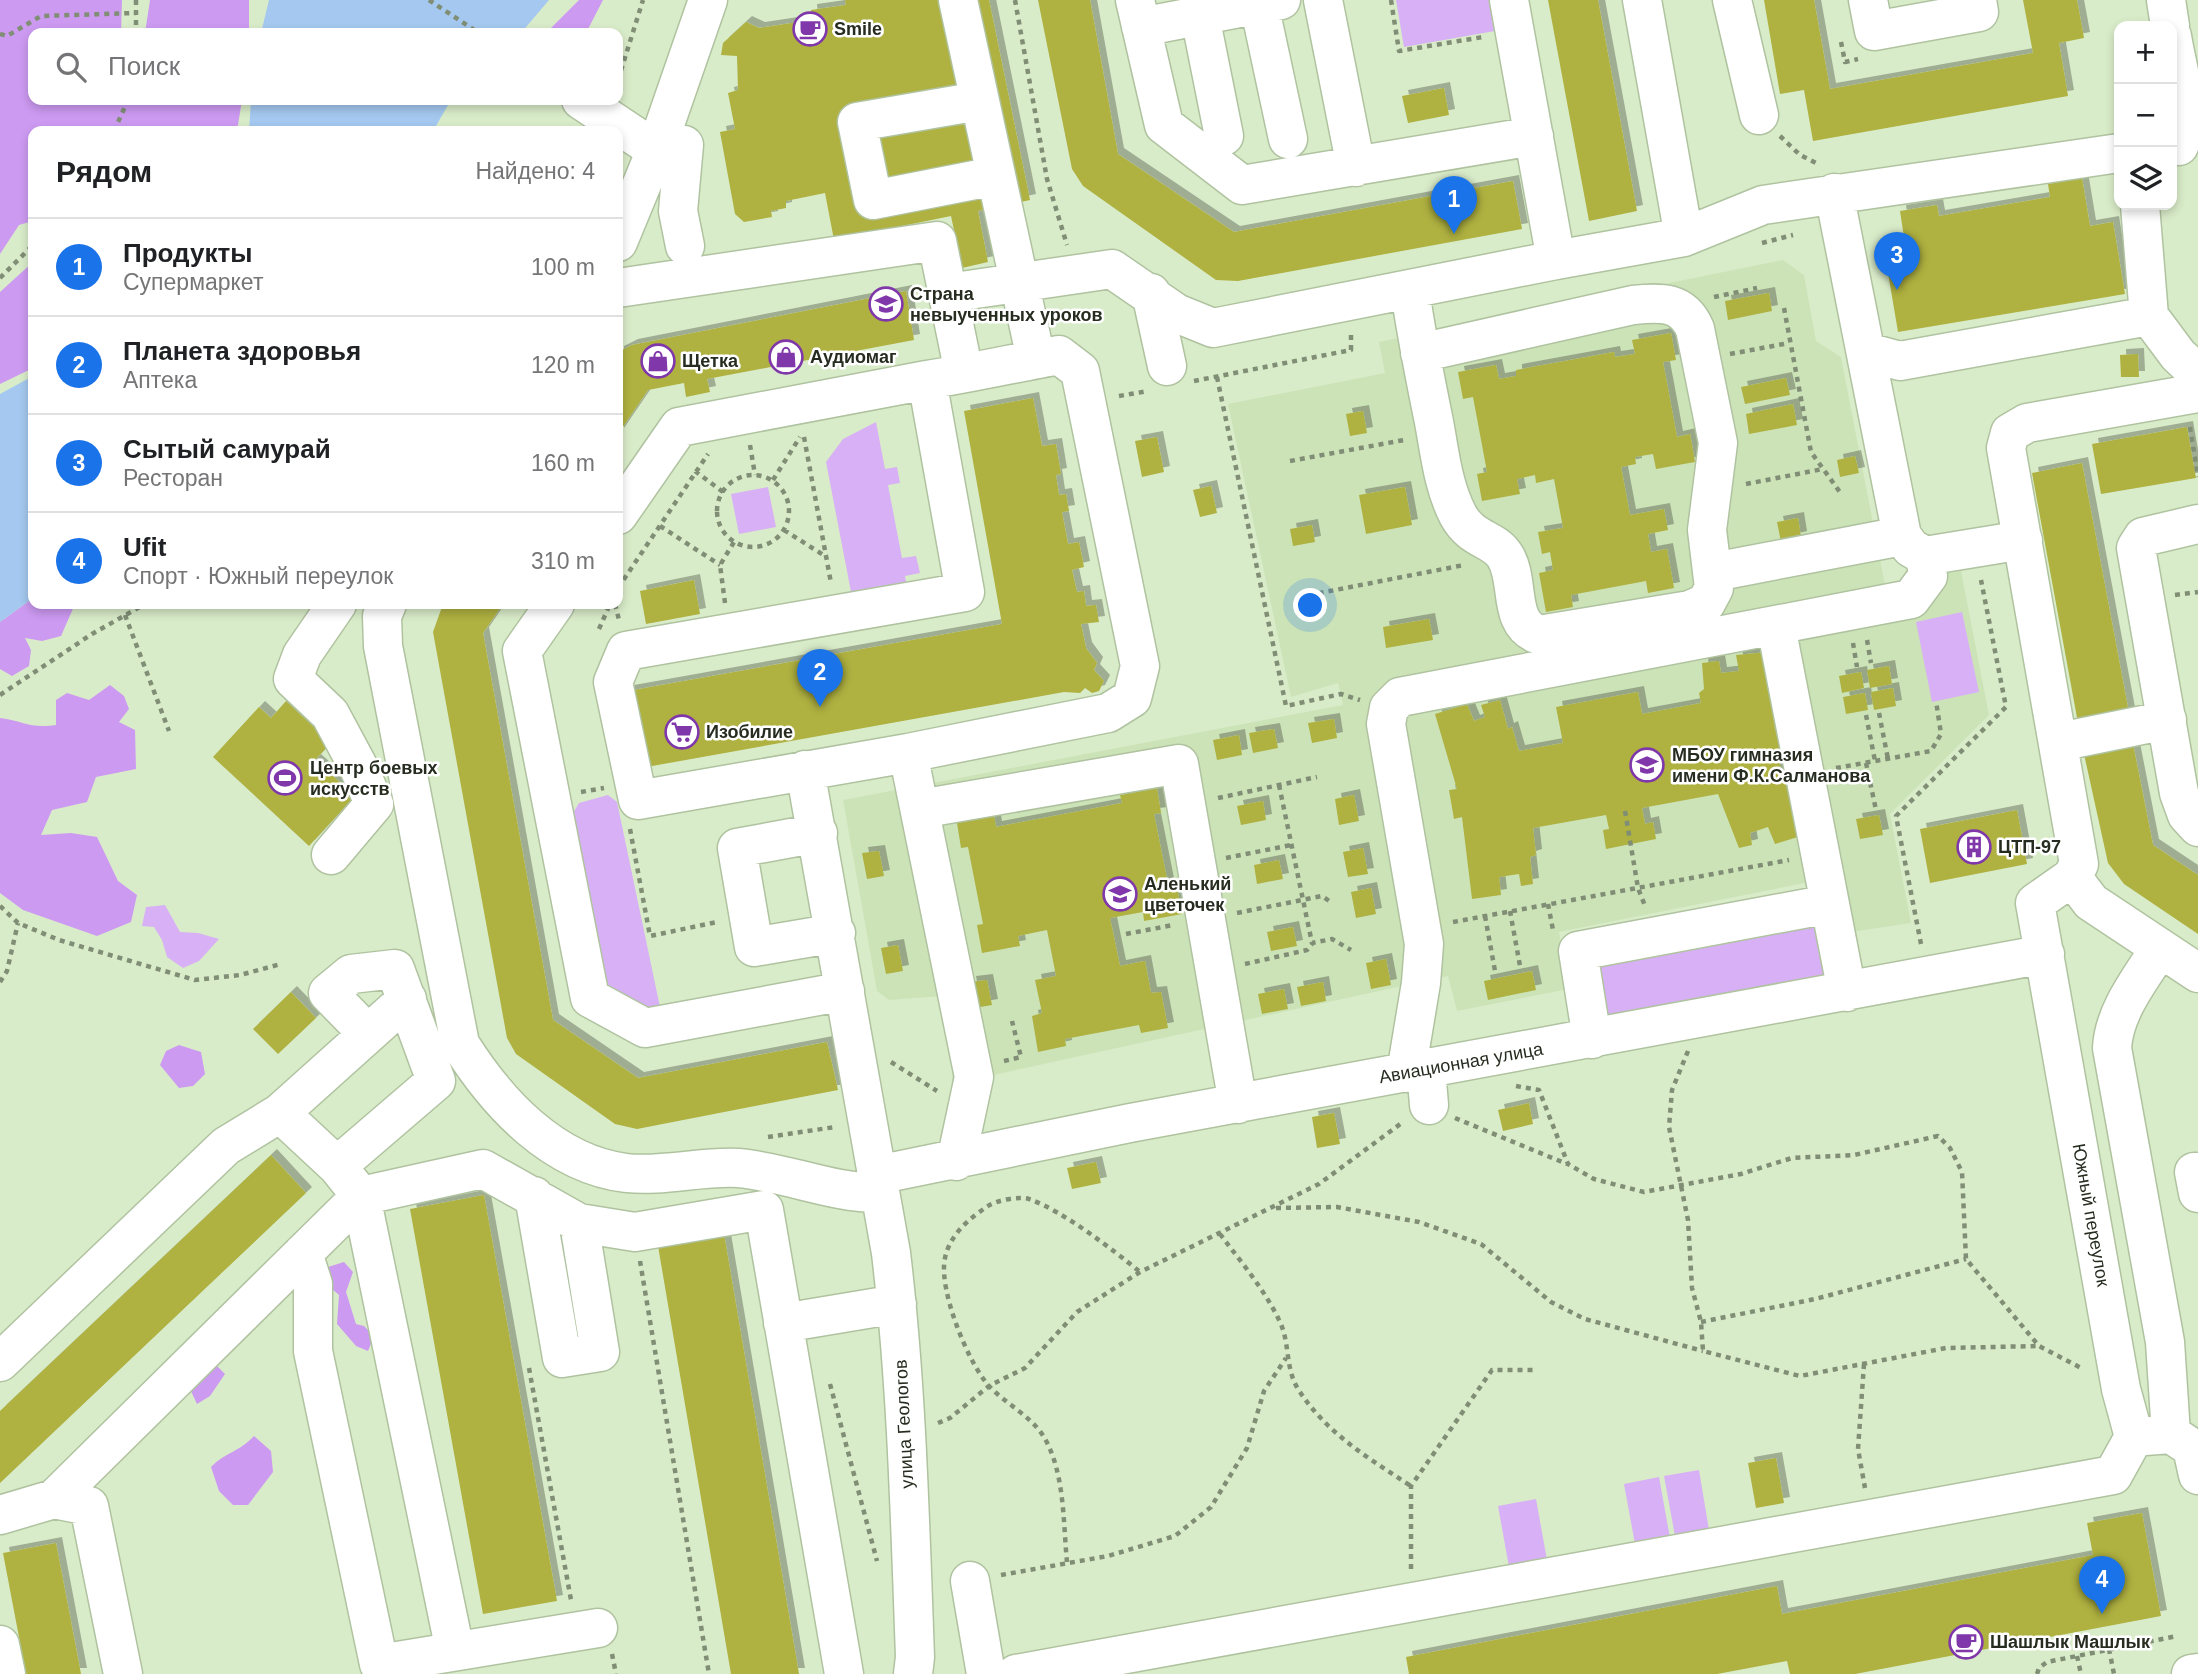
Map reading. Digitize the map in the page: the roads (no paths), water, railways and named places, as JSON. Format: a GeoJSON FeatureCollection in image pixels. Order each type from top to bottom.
{"type":"FeatureCollection","features":[{"type":"Feature","properties":{"kind":"street"},"geometry":{"type":"LineString","coordinates":[[670,148],[681,228],[624,227],[670,148],[708,0]]}},
{"type":"Feature","properties":{"kind":"street"},"geometry":{"type":"LineString","coordinates":[[958,0],[995,176],[982,283],[964,373]]}},
{"type":"Feature","properties":{"kind":"street"},"geometry":{"type":"LineString","coordinates":[[1323,0],[1356,167]]}},
{"type":"Feature","properties":{"kind":"street"},"geometry":{"type":"LineString","coordinates":[[1642,0],[1684,237]]}},
{"type":"Feature","properties":{"kind":"street"},"geometry":{"type":"LineString","coordinates":[[1732,0],[1759,115]]}},
{"type":"Feature","properties":{"kind":"street"},"geometry":{"type":"LineString","coordinates":[[1868,0],[1874,31],[1979,12],[1977,0]]}},
{"type":"Feature","properties":{"kind":"street"},"geometry":{"type":"LineString","coordinates":[[2166,0],[2169,21]]}},
{"type":"Feature","properties":{"kind":"street"},"geometry":{"type":"LineString","coordinates":[[1288,139],[1270,2],[1200,16],[1138,14],[1164,125],[1242,185],[1534,136]]}},
{"type":"Feature","properties":{"kind":"street"},"geometry":{"type":"LineString","coordinates":[[1512,15],[1556,260]]}},
{"type":"Feature","properties":{"kind":"street"},"geometry":{"type":"LineString","coordinates":[[1200,16],[1224,136]]}},
{"type":"Feature","properties":{"kind":"street"},"geometry":{"type":"LineString","coordinates":[[2177,67],[2183,105],[2183,145]]}},
{"type":"Feature","properties":{"kind":"street"},"geometry":{"type":"LineString","coordinates":[[979,101],[858,122],[873,200],[995,176]]}},
{"type":"Feature","properties":{"kind":"street"},"geometry":{"type":"LineString","coordinates":[[590,105],[670,148]]}},
{"type":"Feature","properties":{"kind":"street"},"geometry":{"type":"LineString","coordinates":[[982,283],[1077,275],[1112,269],[1176,313],[1213,328],[1684,237],[1763,205],[2114,154]]}},
{"type":"Feature","properties":{"kind":"street"},"geometry":{"type":"LineString","coordinates":[[1420,1082],[1424,944],[1386,724],[1389,708],[1400,697],[1911,599],[1928,576],[1914,546],[1867,352],[1834,193]]}},
{"type":"Feature","properties":{"kind":"street"},"geometry":{"type":"LineString","coordinates":[[2140,210],[2149,316],[2178,355],[2193,387],[2027,423],[2010,433],[2006,448],[2079,864],[2072,877],[2091,902],[2198,973]]}},
{"type":"Feature","properties":{"kind":"street"},"geometry":{"type":"LineString","coordinates":[[623,287],[937,241],[982,283],[1036,359]]}},
{"type":"Feature","properties":{"kind":"street"},"geometry":{"type":"LineString","coordinates":[[1410,290],[1420,353],[1447,490],[1459,518],[1475,537],[1497,547],[1506,557],[1518,615],[1527,631],[1539,635],[1690,610],[1706,603],[1714,588],[1707,530],[1718,443],[1690,315],[1677,306],[1660,302],[1633,305],[1420,353]]}},
{"type":"Feature","properties":{"kind":"street"},"geometry":{"type":"LineString","coordinates":[[1150,293],[1167,366]]}},
{"type":"Feature","properties":{"kind":"street"},"geometry":{"type":"LineString","coordinates":[[1867,352],[1900,361],[2149,316]]}},
{"type":"Feature","properties":{"kind":"street"},"geometry":{"type":"LineString","coordinates":[[623,508],[679,427],[1036,359],[1059,355],[1080,371],[1140,666],[1132,698],[1108,713],[908,753],[638,800],[613,682],[626,651],[965,592],[927,380]]}},
{"type":"Feature","properties":{"kind":"street"},"geometry":{"type":"LineString","coordinates":[[2198,524],[2143,537],[2136,548],[2179,793],[2187,815],[2198,827]]}},
{"type":"Feature","properties":{"kind":"street"},"geometry":{"type":"LineString","coordinates":[[1714,572],[1914,546],[1975,547],[2022,540]]}},
{"type":"Feature","properties":{"kind":"street"},"geometry":{"type":"LineString","coordinates":[[331,855],[374,804],[359,768],[330,714],[293,679],[302,655],[334,609]]}},
{"type":"Feature","properties":{"kind":"street","name":"Авиационная улица"},"geometry":{"type":"LineString","coordinates":[[385,609],[382,616],[383,646],[460,1044],[485,1083],[542,1138],[581,1163],[627,1173],[737,1168],[795,1176],[863,1193],[878,1184],[956,1161],[1130,1123],[1238,1104],[1420,1082],[1592,1039],[2045,954]]}},
{"type":"Feature","properties":{"kind":"street"},"geometry":{"type":"LineString","coordinates":[[551,609],[522,651],[590,998],[645,1028],[845,991]]}},
{"type":"Feature","properties":{"kind":"street"},"geometry":{"type":"LineString","coordinates":[[1776,626],[1847,992]]}},
{"type":"Feature","properties":{"kind":"street"},"geometry":{"type":"LineString","coordinates":[[2059,742],[2166,720]]}},
{"type":"Feature","properties":{"kind":"street"},"geometry":{"type":"LineString","coordinates":[[908,753],[974,1077],[956,1161]]}},
{"type":"Feature","properties":{"kind":"street"},"geometry":{"type":"LineString","coordinates":[[920,809],[1180,764],[1238,1104]]}},
{"type":"Feature","properties":{"kind":"street","name":"улица Геологов"},"geometry":{"type":"LineString","coordinates":[[805,770],[818,833],[897,1304],[906,1435],[915,1657],[913,1674]]}},
{"type":"Feature","properties":{"kind":"street"},"geometry":{"type":"LineString","coordinates":[[818,833],[737,848],[752,937],[754,947],[835,933]]}},
{"type":"Feature","properties":{"kind":"street","name":"Южный переулок"},"geometry":{"type":"LineString","coordinates":[[2072,877],[2035,903],[2121,1389],[2178,1448]]}},
{"type":"Feature","properties":{"kind":"street"},"geometry":{"type":"LineString","coordinates":[[1592,1039],[1578,951],[1829,904]]}},
{"type":"Feature","properties":{"kind":"street"},"geometry":{"type":"LineString","coordinates":[[1016,1674],[2113,1475],[2178,1448],[2165,1342],[2112,1048],[2113,1030],[2122,1011],[2160,948]]}},
{"type":"Feature","properties":{"kind":"street"},"geometry":{"type":"LineString","coordinates":[[337,1166],[436,1081],[396,969],[351,974],[328,993],[368,1034]]}},
{"type":"Feature","properties":{"kind":"street"},"geometry":{"type":"LineString","coordinates":[[0,1363],[226,1146],[280,1113],[407,999]]}},
{"type":"Feature","properties":{"kind":"street"},"geometry":{"type":"LineString","coordinates":[[280,1113],[337,1166],[361,1196],[455,1651]]}},
{"type":"Feature","properties":{"kind":"street"},"geometry":{"type":"LineString","coordinates":[[0,1516],[54,1499],[361,1196],[483,1168],[579,1223],[635,1232],[764,1210],[844,1674]]}},
{"type":"Feature","properties":{"kind":"street"},"geometry":{"type":"LineString","coordinates":[[2198,1172],[2194,1172],[2198,1193]]}},
{"type":"Feature","properties":{"kind":"street"},"geometry":{"type":"LineString","coordinates":[[534,1196],[562,1358],[600,1352],[579,1223]]}},
{"type":"Feature","properties":{"kind":"street"},"geometry":{"type":"LineString","coordinates":[[303,1253],[313,1284],[313,1351],[379,1664],[587,1630]]}},
{"type":"Feature","properties":{"kind":"street"},"geometry":{"type":"LineString","coordinates":[[783,1323],[897,1304]]}},
{"type":"Feature","properties":{"kind":"street"},"geometry":{"type":"LineString","coordinates":[[54,1499],[89,1506],[123,1674]]}},
{"type":"Feature","properties":{"kind":"street"},"geometry":{"type":"LineString","coordinates":[[970,1581],[986,1674]]}},
{"type":"Feature","properties":{"kind":"street"},"geometry":{"type":"LineString","coordinates":[[0,1645],[6,1674]]}},
{"type":"Feature","properties":{"kind":"street"},"geometry":{"type":"LineString","coordinates":[[2192,1674],[2198,1673]]}},
{"type":"Feature","properties":{"kind":"water"},"geometry":{"type":"Polygon","coordinates":[[[269,0],[549,0],[525,28],[262,28],[269,0]]]}},
{"type":"Feature","properties":{"kind":"water"},"geometry":{"type":"Polygon","coordinates":[[[251,105],[448,105],[436,126],[249,126],[251,105]]]}},
{"type":"Feature","properties":{"kind":"water"},"geometry":{"type":"Polygon","coordinates":[[[28,379],[28,602],[0,622],[0,394],[28,379]]]}},
{"type":"Feature","properties":{"kind":"place","name":"Smile"},"geometry":{"type":"Point","coordinates":[810,29]}},
{"type":"Feature","properties":{"kind":"place","name":"Продукты"},"geometry":{"type":"Point","coordinates":[1454,234]}},
{"type":"Feature","properties":{"kind":"place","name":"Сытый самурай"},"geometry":{"type":"Point","coordinates":[1897,290]}},
{"type":"Feature","properties":{"kind":"place","name":"Страна невыученных уроков"},"geometry":{"type":"Point","coordinates":[886,304]}},
{"type":"Feature","properties":{"kind":"place","name":"Аудиомаг"},"geometry":{"type":"Point","coordinates":[786,357]}},
{"type":"Feature","properties":{"kind":"place","name":"Щетка"},"geometry":{"type":"Point","coordinates":[658,361]}},
{"type":"Feature","properties":{"kind":"place","name":"Планета здоровья"},"geometry":{"type":"Point","coordinates":[820,707]}},
{"type":"Feature","properties":{"kind":"place","name":"Изобилие"},"geometry":{"type":"Point","coordinates":[682,732]}},
{"type":"Feature","properties":{"kind":"place","name":"МБОУ гимназия имени Ф.К.Салманова"},"geometry":{"type":"Point","coordinates":[1647,765]}},
{"type":"Feature","properties":{"kind":"place","name":"Центр боевых искусств"},"geometry":{"type":"Point","coordinates":[285,778]}},
{"type":"Feature","properties":{"kind":"place","name":"ЦТП-97"},"geometry":{"type":"Point","coordinates":[1974,847]}},
{"type":"Feature","properties":{"kind":"place","name":"Аленький цветочек"},"geometry":{"type":"Point","coordinates":[1120,894]}},
{"type":"Feature","properties":{"kind":"place","name":"Ufit"},"geometry":{"type":"Point","coordinates":[2102,1614]}},
{"type":"Feature","properties":{"kind":"place","name":"Шашлык Машлык"},"geometry":{"type":"Point","coordinates":[1966,1642]}}]}
